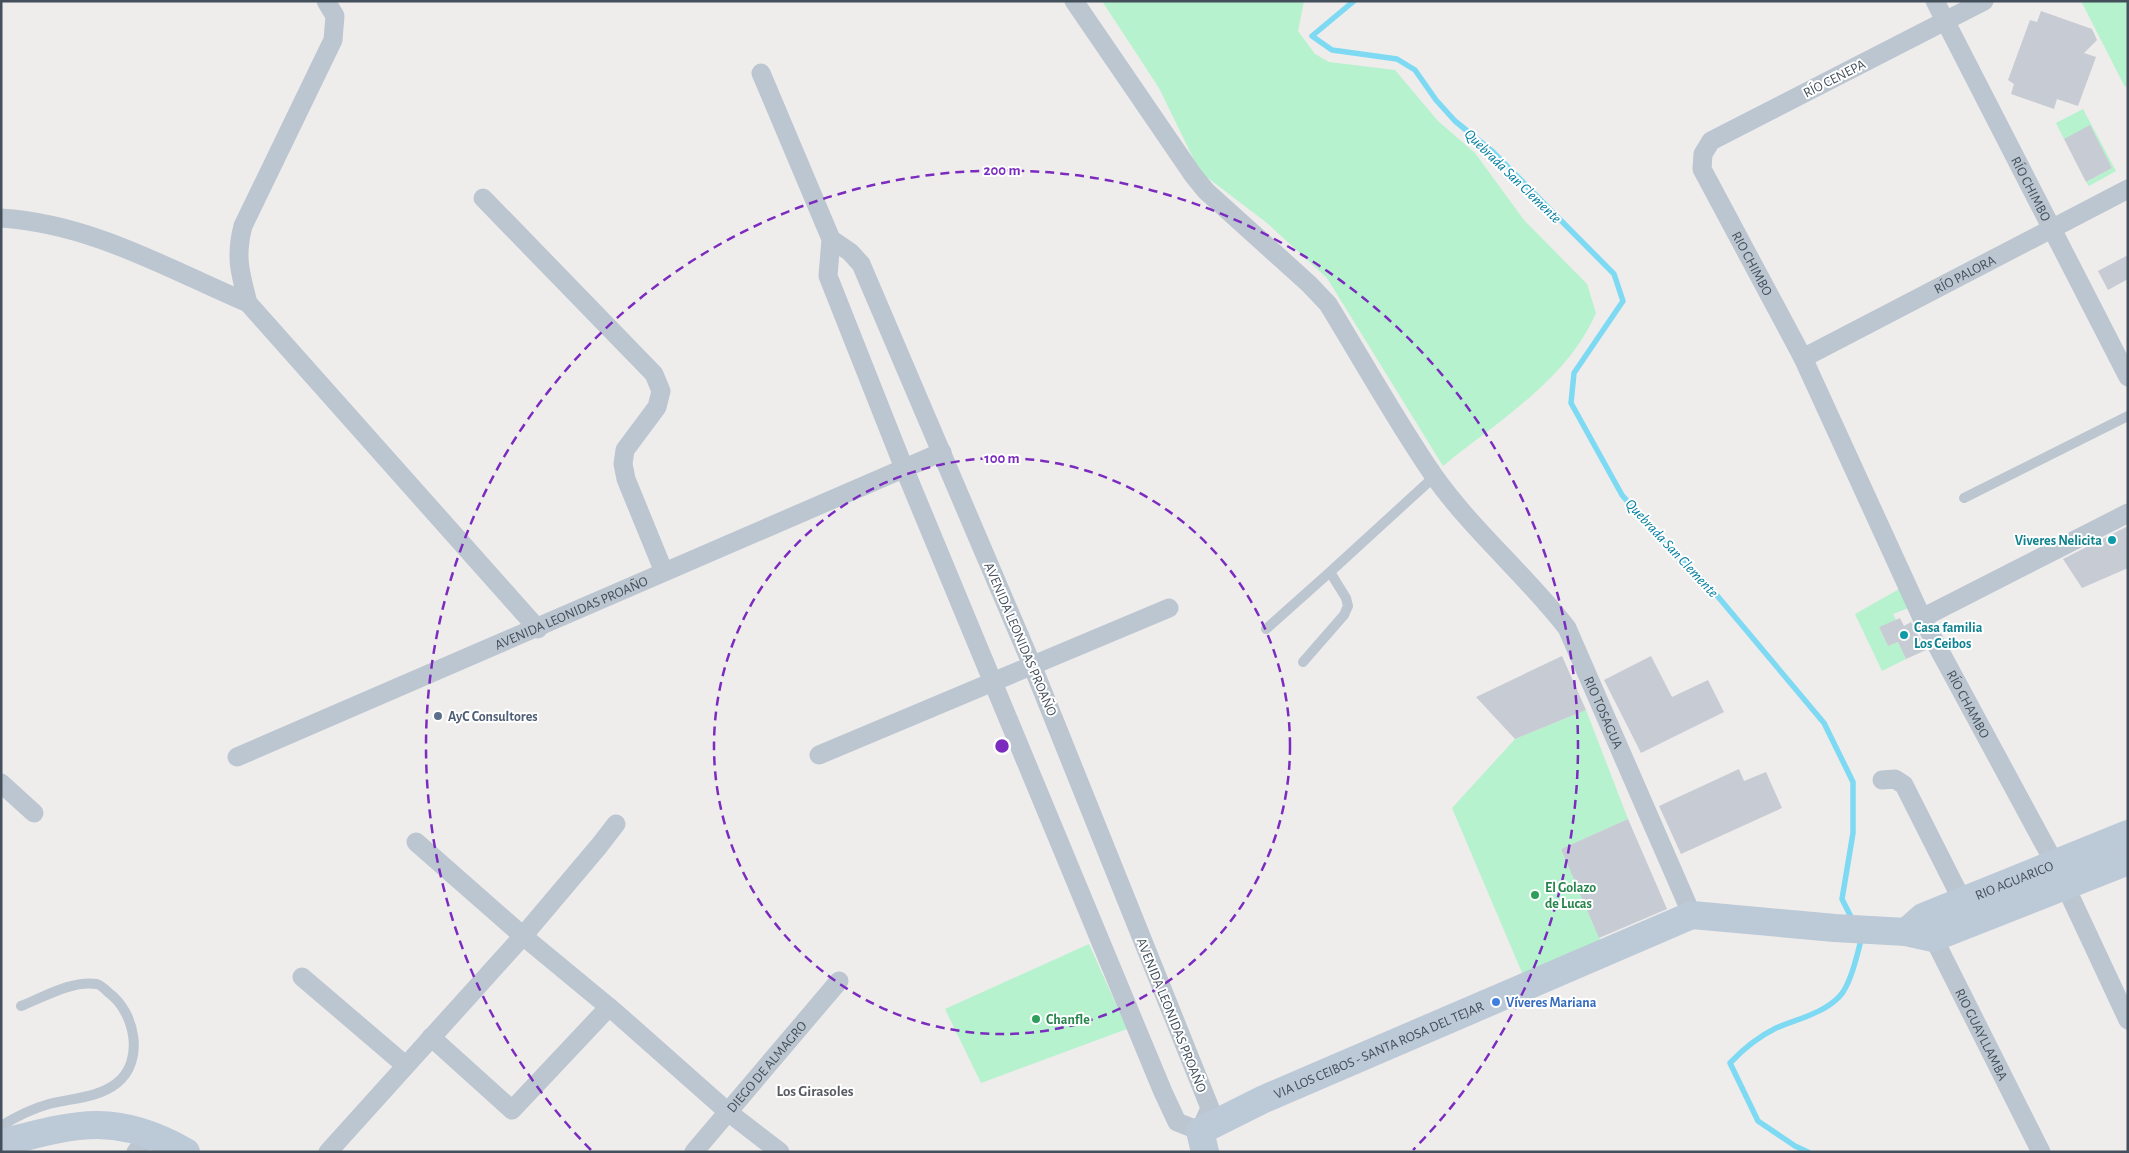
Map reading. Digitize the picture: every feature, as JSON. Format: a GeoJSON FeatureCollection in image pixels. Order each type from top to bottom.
{"type":"FeatureCollection","features":[{"type":"Feature","properties":{"kind":"main road","name":"RIO AGUARICO"},"geometry":{"type":"LineString","coordinates":[[1914,930],[1967,912],[2060,875],[2128,834]]}},
{"type":"Feature","properties":{"kind":"main road","name":"RIO AGUARICO"},"geometry":{"type":"LineString","coordinates":[[2060,875],[2128,862]]}},
{"type":"Feature","properties":{"kind":"main road","name":"VIA LOS CEIBOS - SANTA ROSA DEL TEJAR"},"geometry":{"type":"LineString","coordinates":[[1203,1141],[1264,1099],[1692,915],[1835,928],[1914,930]]}},
{"type":"Feature","properties":{"kind":"main road"},"geometry":{"type":"LineString","coordinates":[[1,1143],[89,1124],[118,1126],[143,1143],[186,1152]]}},
{"type":"Feature","properties":{"kind":"street"},"geometry":{"type":"LineString","coordinates":[[248,303],[238,268],[238,246],[241,233],[333,40],[334,16],[326,1]]}},
{"type":"Feature","properties":{"kind":"street","name":"RIO TOSAGUA"},"geometry":{"type":"LineString","coordinates":[[1074,1],[1192,175],[1206,191],[1309,284],[1328,304],[1435,476],[1480,532],[1552,609],[1567,628],[1692,915]]}},
{"type":"Feature","properties":{"kind":"street","name":"RÍO CHIMBO"},"geometry":{"type":"LineString","coordinates":[[1935,1],[2128,376]]}},
{"type":"Feature","properties":{"kind":"street","name":"RÍO CENEPA"},"geometry":{"type":"LineString","coordinates":[[1702,169],[1703,154],[1712,141],[1984,1]]}},
{"type":"Feature","properties":{"kind":"street"},"geometry":{"type":"LineString","coordinates":[[761,73],[831,239],[828,276],[904,468],[1173,1114],[1177,1122],[1203,1141]]}},
{"type":"Feature","properties":{"kind":"street","name":"RIO CHIMBO"},"geometry":{"type":"LineString","coordinates":[[1702,169],[1803,358]]}},
{"type":"Feature","properties":{"kind":"street","name":"RÍO PALORA"},"geometry":{"type":"LineString","coordinates":[[1803,358],[2128,189]]}},
{"type":"Feature","properties":{"kind":"street"},"geometry":{"type":"LineString","coordinates":[[483,198],[654,374],[661,390],[657,407],[625,450],[623,464],[626,479],[664,572]]}},
{"type":"Feature","properties":{"kind":"street"},"geometry":{"type":"LineString","coordinates":[[1,218],[50,223],[114,242],[248,303],[538,629]]}},
{"type":"Feature","properties":{"kind":"street"},"geometry":{"type":"LineString","coordinates":[[831,239],[850,252],[861,264],[942,452]]}},
{"type":"Feature","properties":{"kind":"street","name":"RÍO CHAMBO"},"geometry":{"type":"LineString","coordinates":[[1803,358],[1922,618],[2060,875],[2128,1020]]}},
{"type":"Feature","properties":{"kind":"street","name":"AVENIDA LEONIDAS PROAÑO"},"geometry":{"type":"LineString","coordinates":[[236,757],[538,629],[664,572],[942,452],[1032,665],[1210,1108],[1203,1141]]}},
{"type":"Feature","properties":{"kind":"street"},"geometry":{"type":"LineString","coordinates":[[1922,618],[2128,513]]}},
{"type":"Feature","properties":{"kind":"street"},"geometry":{"type":"LineString","coordinates":[[819,755],[1169,608]]}},
{"type":"Feature","properties":{"kind":"street"},"geometry":{"type":"LineString","coordinates":[[1882,780],[1895,779],[1904,785],[1967,912]]}},
{"type":"Feature","properties":{"kind":"street"},"geometry":{"type":"LineString","coordinates":[[1,783],[34,813]]}},
{"type":"Feature","properties":{"kind":"street"},"geometry":{"type":"LineString","coordinates":[[328,1152],[522,936],[616,824]]}},
{"type":"Feature","properties":{"kind":"street"},"geometry":{"type":"LineString","coordinates":[[416,842],[522,936],[609,1007],[728,1112],[780,1152]]}},
{"type":"Feature","properties":{"kind":"street","name":"RIO GUAYLLAMBA"},"geometry":{"type":"LineString","coordinates":[[1914,930],[2041,1152]]}},
{"type":"Feature","properties":{"kind":"street"},"geometry":{"type":"LineString","coordinates":[[302,977],[404,1066]]}},
{"type":"Feature","properties":{"kind":"street","name":"DIEGO DE ALMAGRO"},"geometry":{"type":"LineString","coordinates":[[694,1152],[839,980]]}},
{"type":"Feature","properties":{"kind":"street"},"geometry":{"type":"LineString","coordinates":[[431,1037],[512,1110],[609,1007]]}},
{"type":"Feature","properties":{"kind":"lane"},"geometry":{"type":"LineString","coordinates":[[1964,498],[2128,416]]}},
{"type":"Feature","properties":{"kind":"lane"},"geometry":{"type":"LineString","coordinates":[[1266,629],[1435,476]]}},
{"type":"Feature","properties":{"kind":"lane"},"geometry":{"type":"LineString","coordinates":[[1303,662],[1344,615],[1348,606],[1346,598],[1330,572]]}},
{"type":"Feature","properties":{"kind":"lane"},"geometry":{"type":"LineString","coordinates":[[1,1126],[22,1113],[49,1104],[102,1093],[119,1082],[131,1066],[134,1049],[132,1031],[126,1013],[114,996],[99,984],[80,984],[21,1006]]}},
{"type":"Feature","properties":{"kind":"green space"},"geometry":{"type":"Polygon","coordinates":[[[1102,1],[1304,1],[1298,31],[1315,54],[1329,62],[1395,70],[1438,121],[1475,153],[1524,220],[1587,284],[1596,313],[1568,359],[1529,398],[1443,466],[1327,278],[1267,223],[1200,172],[1159,88],[1102,1]]]}},
{"type":"Feature","properties":{"kind":"green space"},"geometry":{"type":"Polygon","coordinates":[[[2081,1],[2128,1],[2128,85],[2125,87],[2081,1]]]}},
{"type":"Feature","properties":{"kind":"green space"},"geometry":{"type":"Polygon","coordinates":[[[2083,109],[2116,171],[2089,186],[2086,182],[2112,168],[2090,126],[2064,139],[2056,123],[2083,109]]]}},
{"type":"Feature","properties":{"kind":"green space"},"geometry":{"type":"Polygon","coordinates":[[[1901,588],[1911,607],[1893,614],[1896,620],[1879,627],[1888,646],[1898,642],[1906,659],[1882,671],[1855,614],[1901,588]]]}},
{"type":"Feature","properties":{"kind":"green space","name":"El Golazo de Lucas"},"geometry":{"type":"Polygon","coordinates":[[[1586,710],[1628,819],[1561,849],[1601,942],[1523,975],[1452,808],[1515,739],[1586,710]]]}},
{"type":"Feature","properties":{"kind":"green space","name":"Chanfle"},"geometry":{"type":"Polygon","coordinates":[[[1089,944],[1127,1029],[981,1083],[945,1009],[1089,944]]]}},
{"type":"Feature","properties":{"kind":"building"},"geometry":{"type":"Polygon","coordinates":[[[2041,11],[2092,29],[2097,40],[2084,53],[2096,57],[2078,106],[2057,99],[2054,109],[2011,94],[2014,84],[2008,80],[2030,20],[2037,22],[2041,11]]]}},
{"type":"Feature","properties":{"kind":"building"},"geometry":{"type":"Polygon","coordinates":[[[2090,125],[2112,168],[2086,182],[2064,139],[2090,125]]]}},
{"type":"Feature","properties":{"kind":"building"},"geometry":{"type":"Polygon","coordinates":[[[2128,255],[2128,279],[2108,290],[2098,271],[2128,255]]]}},
{"type":"Feature","properties":{"kind":"building","name":"Viveres Nelicita"},"geometry":{"type":"Polygon","coordinates":[[[2128,526],[2128,568],[2082,588],[2063,559],[2128,526]]]}},
{"type":"Feature","properties":{"kind":"building","name":"Casa familia Los Ceibos"},"geometry":{"type":"Polygon","coordinates":[[[1900,618],[1904,626],[1911,622],[1926,650],[1906,659],[1898,642],[1888,646],[1879,627],[1900,618]]]}},
{"type":"Feature","properties":{"kind":"building"},"geometry":{"type":"Polygon","coordinates":[[[1562,656],[1586,710],[1515,739],[1476,697],[1562,656]]]}},
{"type":"Feature","properties":{"kind":"building"},"geometry":{"type":"Polygon","coordinates":[[[1651,656],[1672,697],[1708,680],[1724,712],[1641,753],[1604,680],[1651,656]]]}},
{"type":"Feature","properties":{"kind":"building"},"geometry":{"type":"Polygon","coordinates":[[[1739,769],[1744,781],[1766,772],[1782,808],[1681,854],[1659,806],[1739,769]]]}},
{"type":"Feature","properties":{"kind":"building"},"geometry":{"type":"Polygon","coordinates":[[[1628,819],[1667,909],[1599,938],[1561,849],[1628,819]]]}},
{"type":"Feature","properties":{"kind":"waterway","name":"Quebrada San Clemente"},"geometry":{"type":"LineString","coordinates":[[1354,1],[1312,36],[1332,50],[1397,59],[1415,70],[1436,100],[1455,121],[1493,152],[1614,274],[1623,301],[1574,373],[1571,403],[1622,495],[1657,536],[1709,586],[1824,723],[1853,782],[1853,833],[1842,899],[1853,921]]}},
{"type":"Feature","properties":{"kind":"waterway","name":"Quebrada San Clemente"},"geometry":{"type":"LineString","coordinates":[[1808,1152],[1795,1146],[1758,1121],[1730,1063],[1763,1035],[1776,1028],[1809,1016],[1825,1008],[1839,997],[1847,986],[1853,970],[1861,940],[1860,936]]}},
{"type":"Feature","properties":{"kind":"place","name":"Viveres Nelicita"},"geometry":{"type":"Point","coordinates":[2112,540]}},
{"type":"Feature","properties":{"kind":"place","name":"Casa familia Los Ceibos"},"geometry":{"type":"Point","coordinates":[1904,635]}},
{"type":"Feature","properties":{"kind":"place","name":"AyC Consultores"},"geometry":{"type":"Point","coordinates":[438,716]}},
{"type":"Feature","properties":{"kind":"place","name":"El Golazo de Lucas"},"geometry":{"type":"Point","coordinates":[1535,895]}},
{"type":"Feature","properties":{"kind":"place","name":"Víveres Mariana"},"geometry":{"type":"Point","coordinates":[1496,1002]}},
{"type":"Feature","properties":{"kind":"place","name":"Chanfle"},"geometry":{"type":"Point","coordinates":[1036,1019]}},
{"type":"Feature","properties":{"kind":"district","name":"Los Girasoles"},"geometry":{"type":"Point","coordinates":[815,1091]}}]}
